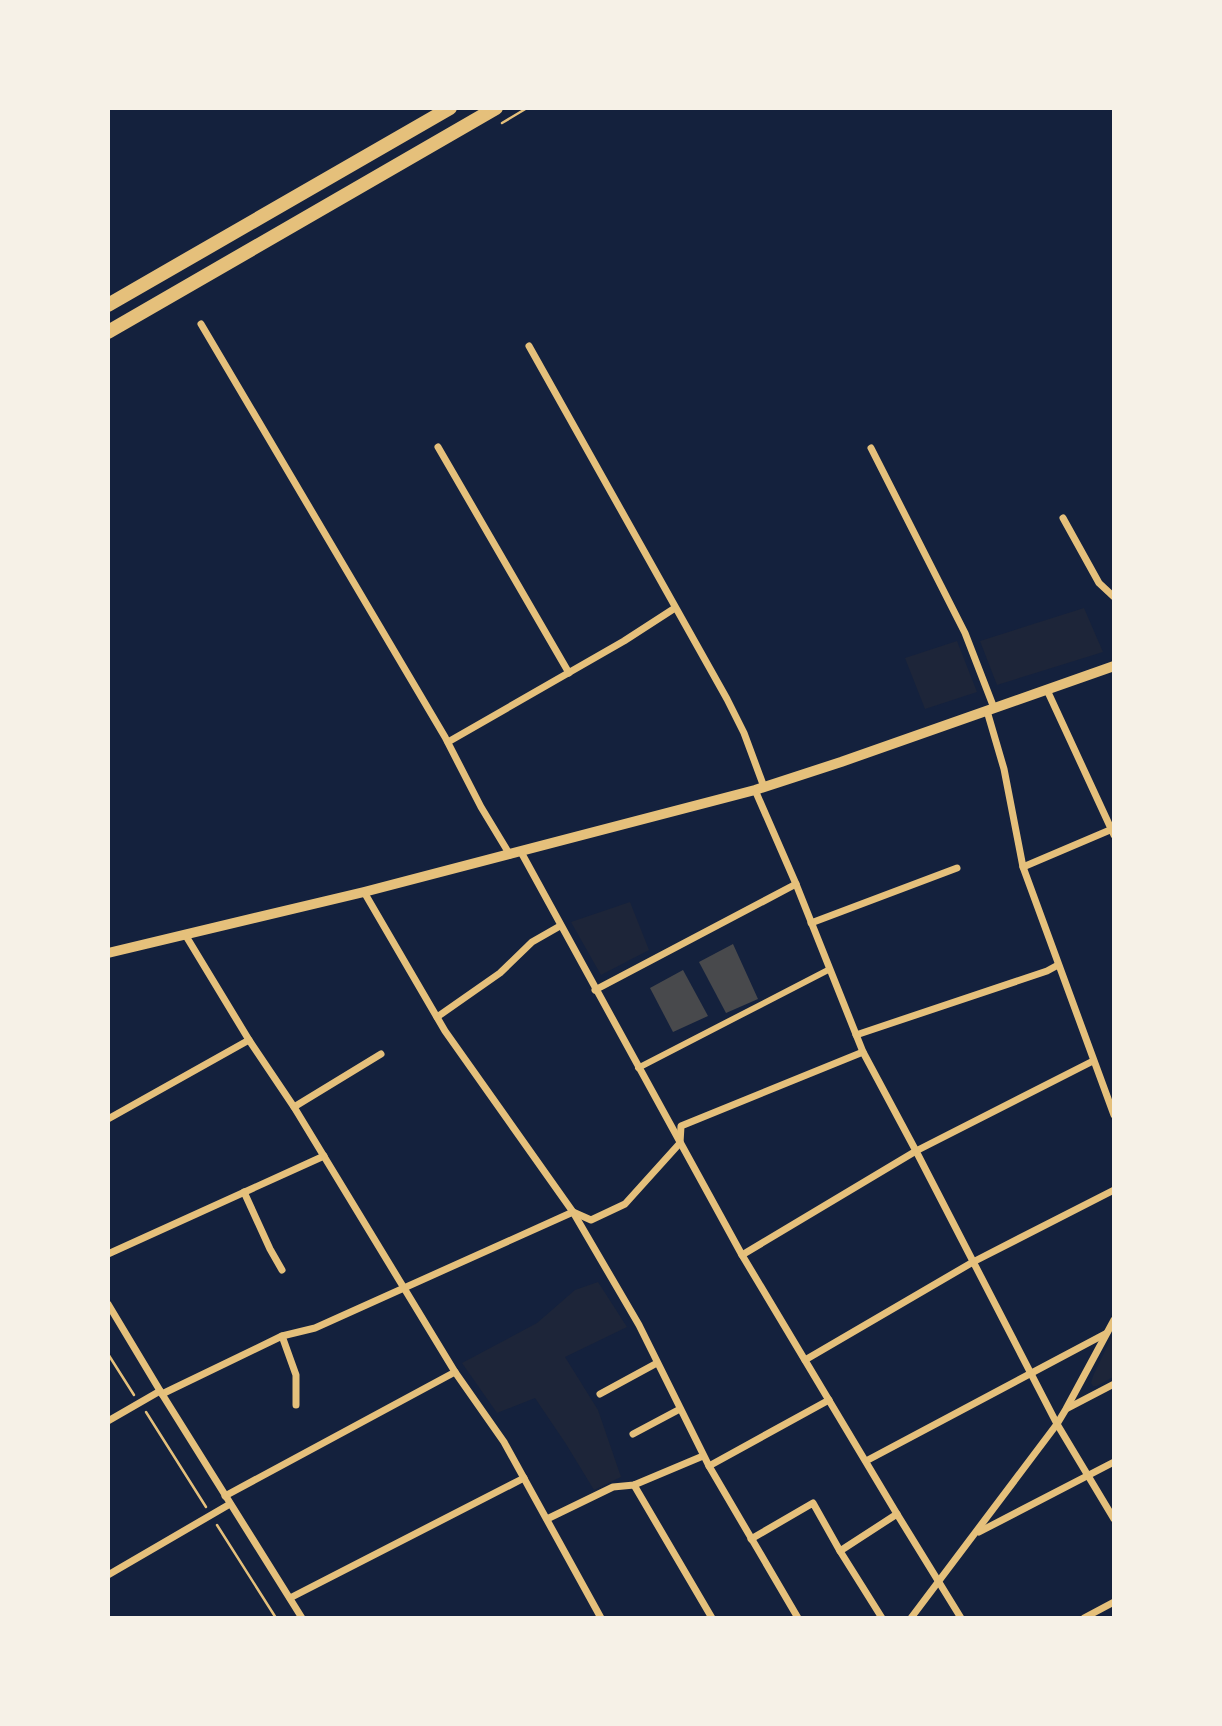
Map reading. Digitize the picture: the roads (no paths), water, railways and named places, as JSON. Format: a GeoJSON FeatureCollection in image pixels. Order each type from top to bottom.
{"type":"FeatureCollection","features":[{"type":"Feature","properties":{"kind":"main road"},"geometry":{"type":"LineString","coordinates":[[108,305],[450,108]]}},
{"type":"Feature","properties":{"kind":"main road"},"geometry":{"type":"LineString","coordinates":[[108,332],[496,108]]}},
{"type":"Feature","properties":{"kind":"street"},"geometry":{"type":"LineString","coordinates":[[201,324],[448,741],[481,807],[515,853],[560,926],[742,1255],[961,1618]]}},
{"type":"Feature","properties":{"kind":"street"},"geometry":{"type":"LineString","coordinates":[[529,346],[744,733],[760,789],[863,1052],[1057,1424],[1114,1519]]}},
{"type":"Feature","properties":{"kind":"street"},"geometry":{"type":"LineString","coordinates":[[438,447],[569,673]]}},
{"type":"Feature","properties":{"kind":"street"},"geometry":{"type":"LineString","coordinates":[[871,448],[965,633],[990,709],[1023,867],[1114,1115]]}},
{"type":"Feature","properties":{"kind":"street"},"geometry":{"type":"LineString","coordinates":[[1063,518],[1099,583],[1114,597]]}},
{"type":"Feature","properties":{"kind":"street"},"geometry":{"type":"LineString","coordinates":[[448,741],[624,642],[675,608]]}},
{"type":"Feature","properties":{"kind":"street"},"geometry":{"type":"LineString","coordinates":[[108,953],[364,892],[760,789],[1114,666]]}},
{"type":"Feature","properties":{"kind":"street"},"geometry":{"type":"LineString","coordinates":[[1023,867],[1112,833],[1047,690]]}},
{"type":"Feature","properties":{"kind":"street"},"geometry":{"type":"LineString","coordinates":[[811,923],[957,868]]}},
{"type":"Feature","properties":{"kind":"street"},"geometry":{"type":"LineString","coordinates":[[595,990],[796,884]]}},
{"type":"Feature","properties":{"kind":"street"},"geometry":{"type":"LineString","coordinates":[[364,892],[437,1017],[573,1212],[639,1325],[703,1456],[798,1618]]}},
{"type":"Feature","properties":{"kind":"street"},"geometry":{"type":"LineString","coordinates":[[437,1017],[500,973],[532,942],[560,926]]}},
{"type":"Feature","properties":{"kind":"street"},"geometry":{"type":"LineString","coordinates":[[186,936],[248,1040],[294,1107],[455,1372],[504,1442],[601,1618]]}},
{"type":"Feature","properties":{"kind":"street"},"geometry":{"type":"LineString","coordinates":[[856,1035],[1058,965]]}},
{"type":"Feature","properties":{"kind":"street"},"geometry":{"type":"LineString","coordinates":[[638,1068],[830,969]]}},
{"type":"Feature","properties":{"kind":"street"},"geometry":{"type":"LineString","coordinates":[[108,1119],[248,1040]]}},
{"type":"Feature","properties":{"kind":"street"},"geometry":{"type":"LineString","coordinates":[[108,1421],[139,1403],[282,1335],[315,1328],[573,1212],[591,1220],[625,1203],[680,1143],[681,1126],[863,1052]]}},
{"type":"Feature","properties":{"kind":"street"},"geometry":{"type":"LineString","coordinates":[[294,1107],[381,1054]]}},
{"type":"Feature","properties":{"kind":"street"},"geometry":{"type":"LineString","coordinates":[[742,1255],[916,1151],[1093,1062]]}},
{"type":"Feature","properties":{"kind":"street"},"geometry":{"type":"LineString","coordinates":[[108,1254],[324,1156]]}},
{"type":"Feature","properties":{"kind":"street"},"geometry":{"type":"LineString","coordinates":[[805,1360],[974,1262],[1114,1191]]}},
{"type":"Feature","properties":{"kind":"street"},"geometry":{"type":"LineString","coordinates":[[244,1192],[282,1270]]}},
{"type":"Feature","properties":{"kind":"street"},"geometry":{"type":"LineString","coordinates":[[108,1304],[300,1617]]}},
{"type":"Feature","properties":{"kind":"street"},"geometry":{"type":"LineString","coordinates":[[911,1618],[1057,1424],[1114,1320]]}},
{"type":"Feature","properties":{"kind":"street"},"geometry":{"type":"LineString","coordinates":[[866,1461],[1105,1334]]}},
{"type":"Feature","properties":{"kind":"street"},"geometry":{"type":"LineString","coordinates":[[282,1335],[296,1375],[296,1405]]}},
{"type":"Feature","properties":{"kind":"street"},"geometry":{"type":"LineString","coordinates":[[600,1394],[657,1363]]}},
{"type":"Feature","properties":{"kind":"street"},"geometry":{"type":"LineString","coordinates":[[225,1496],[455,1372]]}},
{"type":"Feature","properties":{"kind":"street"},"geometry":{"type":"LineString","coordinates":[[1066,1409],[1114,1384]]}},
{"type":"Feature","properties":{"kind":"street"},"geometry":{"type":"LineString","coordinates":[[709,1466],[829,1400]]}},
{"type":"Feature","properties":{"kind":"street"},"geometry":{"type":"LineString","coordinates":[[633,1434],[680,1409]]}},
{"type":"Feature","properties":{"kind":"street"},"geometry":{"type":"LineString","coordinates":[[547,1519],[613,1487],[634,1485],[703,1456]]}},
{"type":"Feature","properties":{"kind":"street"},"geometry":{"type":"LineString","coordinates":[[975,1534],[1114,1462]]}},
{"type":"Feature","properties":{"kind":"street"},"geometry":{"type":"LineString","coordinates":[[290,1598],[524,1478]]}},
{"type":"Feature","properties":{"kind":"street"},"geometry":{"type":"LineString","coordinates":[[634,1485],[712,1618]]}},
{"type":"Feature","properties":{"kind":"street"},"geometry":{"type":"LineString","coordinates":[[751,1539],[813,1503],[882,1618]]}},
{"type":"Feature","properties":{"kind":"street"},"geometry":{"type":"LineString","coordinates":[[108,1575],[230,1504]]}},
{"type":"Feature","properties":{"kind":"street"},"geometry":{"type":"LineString","coordinates":[[840,1550],[897,1514]]}},
{"type":"Feature","properties":{"kind":"street"},"geometry":{"type":"LineString","coordinates":[[1084,1618],[1114,1602]]}}]}
